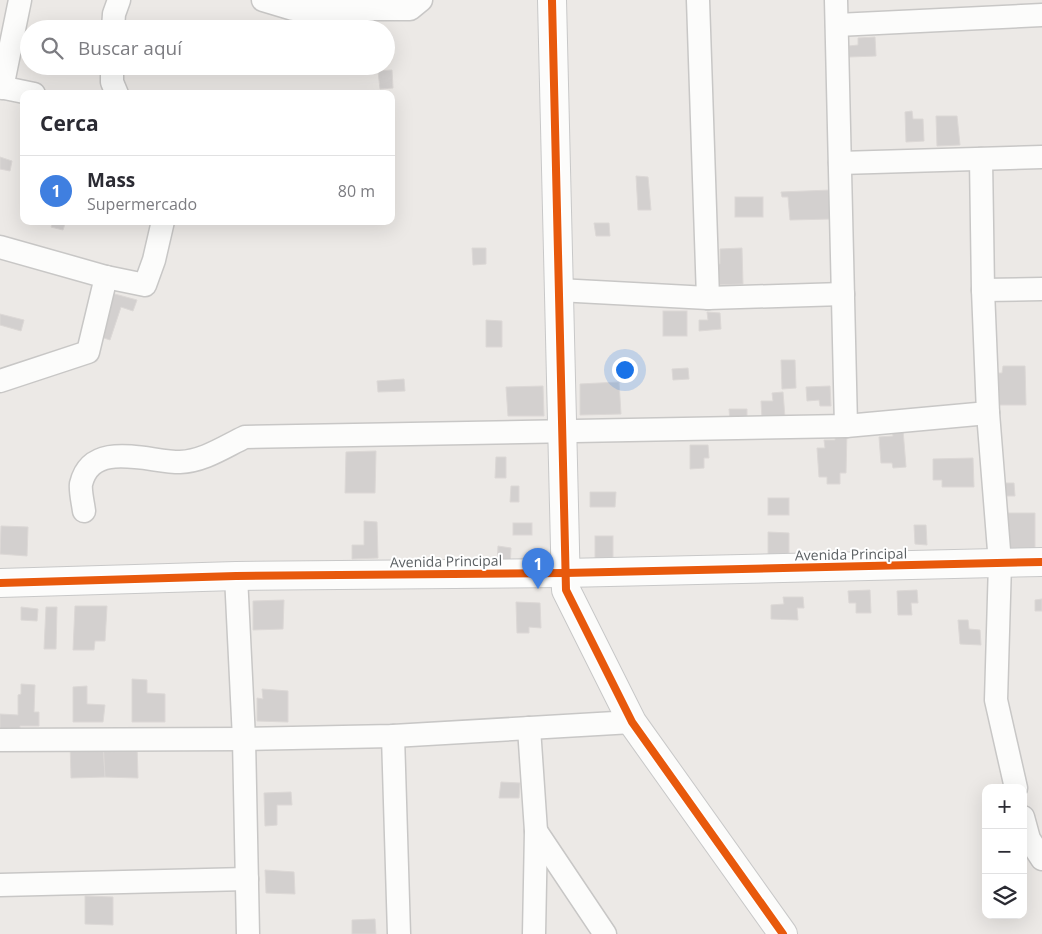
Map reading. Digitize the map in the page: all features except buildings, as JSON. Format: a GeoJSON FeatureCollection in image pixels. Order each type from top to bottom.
{"type":"FeatureCollection","features":[{"type":"Feature","properties":{"kind":"street"},"geometry":{"type":"LineString","coordinates":[[20,0],[1,87],[20,91]]}},
{"type":"Feature","properties":{"kind":"street"},"geometry":{"type":"LineString","coordinates":[[114,20],[119,0]]}},
{"type":"Feature","properties":{"kind":"street"},"geometry":{"type":"LineString","coordinates":[[263,0],[293,9],[410,9],[422,0]]}},
{"type":"Feature","properties":{"kind":"street"},"geometry":{"type":"LineString","coordinates":[[552,0],[566,590],[632,722],[783,934]]}},
{"type":"Feature","properties":{"kind":"street"},"geometry":{"type":"LineString","coordinates":[[698,0],[708,298]]}},
{"type":"Feature","properties":{"kind":"street"},"geometry":{"type":"LineString","coordinates":[[836,0],[846,426]]}},
{"type":"Feature","properties":{"kind":"street"},"geometry":{"type":"LineString","coordinates":[[837,25],[1042,15]]}},
{"type":"Feature","properties":{"kind":"street"},"geometry":{"type":"LineString","coordinates":[[112,75],[112,82],[115,90]]}},
{"type":"Feature","properties":{"kind":"street"},"geometry":{"type":"LineString","coordinates":[[840,163],[1042,157]]}},
{"type":"Feature","properties":{"kind":"street"},"geometry":{"type":"LineString","coordinates":[[981,159],[983,290],[988,413],[1000,563],[996,700],[1015,784]]}},
{"type":"Feature","properties":{"kind":"street"},"geometry":{"type":"LineString","coordinates":[[0,247],[106,277],[145,285],[154,260],[162,225]]}},
{"type":"Feature","properties":{"kind":"street"},"geometry":{"type":"LineString","coordinates":[[0,380],[88,352],[106,277]]}},
{"type":"Feature","properties":{"kind":"street"},"geometry":{"type":"LineString","coordinates":[[983,290],[1042,289]]}},
{"type":"Feature","properties":{"kind":"street"},"geometry":{"type":"LineString","coordinates":[[558,290],[708,298],[843,294]]}},
{"type":"Feature","properties":{"kind":"street"},"geometry":{"type":"LineString","coordinates":[[84,511],[81,485],[90,466],[105,457],[120,456],[180,462],[200,459],[244,437],[846,426],[988,413]]}},
{"type":"Feature","properties":{"kind":"street","name":"Avenida Principal"},"geometry":{"type":"LineString","coordinates":[[0,583],[236,576],[565,573],[1042,562]]}},
{"type":"Feature","properties":{"kind":"street"},"geometry":{"type":"LineString","coordinates":[[236,576],[244,739],[248,934]]}},
{"type":"Feature","properties":{"kind":"street"},"geometry":{"type":"LineString","coordinates":[[0,740],[393,736],[632,722]]}},
{"type":"Feature","properties":{"kind":"street"},"geometry":{"type":"LineString","coordinates":[[529,728],[536,831],[534,934]]}},
{"type":"Feature","properties":{"kind":"street"},"geometry":{"type":"LineString","coordinates":[[393,736],[398,934]]}},
{"type":"Feature","properties":{"kind":"street"},"geometry":{"type":"LineString","coordinates":[[1026,829],[1029,839],[1042,859]]}},
{"type":"Feature","properties":{"kind":"street"},"geometry":{"type":"LineString","coordinates":[[536,831],[605,934]]}},
{"type":"Feature","properties":{"kind":"street"},"geometry":{"type":"LineString","coordinates":[[0,884],[247,880]]}},
{"type":"Feature","properties":{"kind":"cycle path"},"geometry":{"type":"LineString","coordinates":[[552,0],[566,590],[632,722],[783,934]]}},
{"type":"Feature","properties":{"kind":"cycle path"},"geometry":{"type":"LineString","coordinates":[[0,583],[236,576],[565,573],[1042,562]]}},
{"type":"Feature","properties":{"kind":"place","name":"Mass"},"geometry":{"type":"Point","coordinates":[538,589]}}]}
